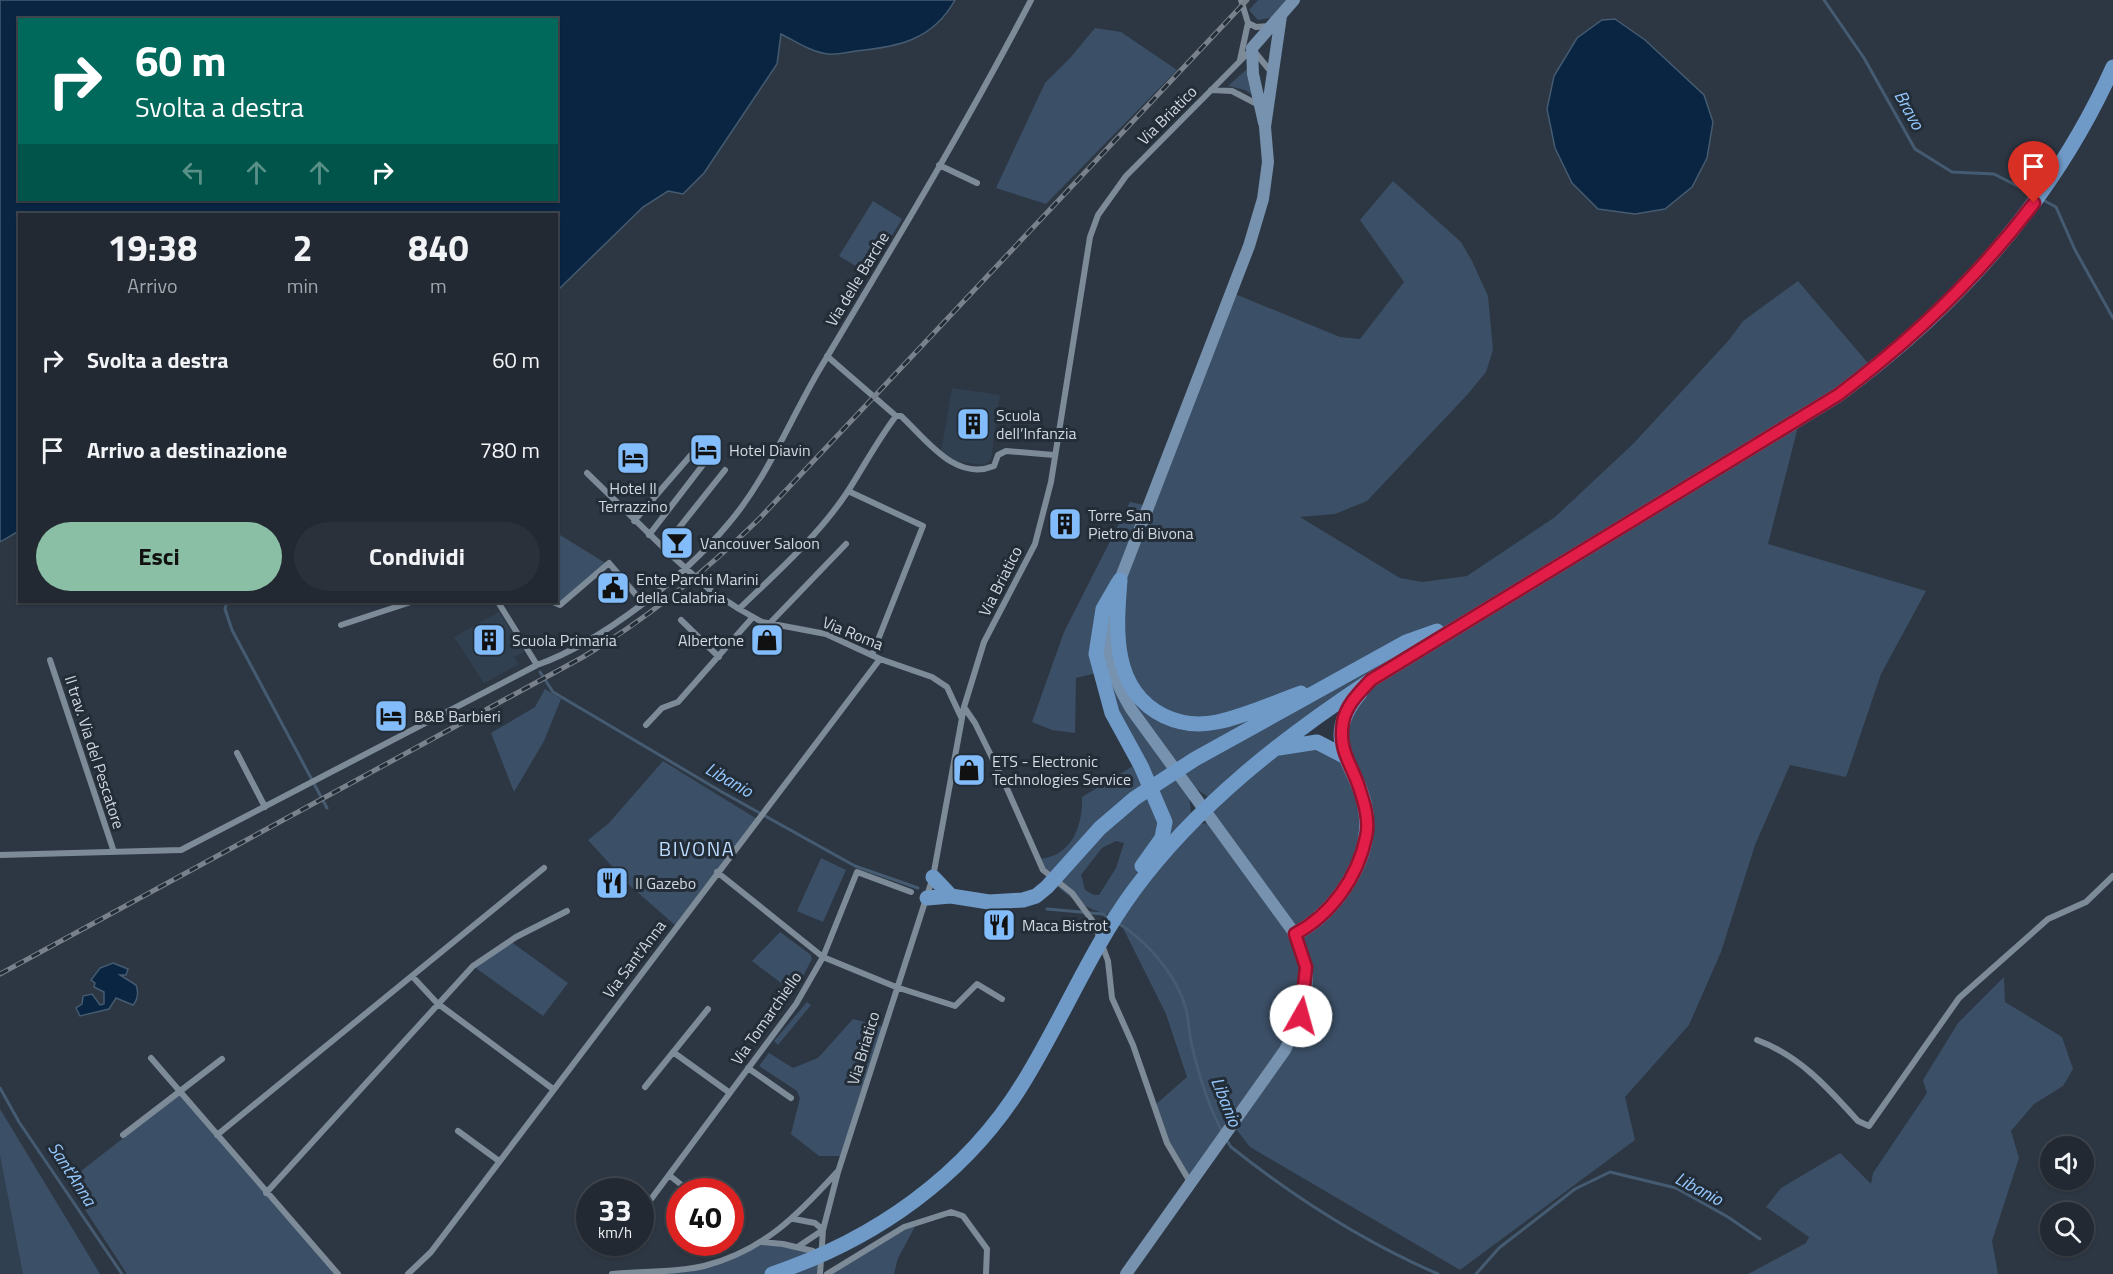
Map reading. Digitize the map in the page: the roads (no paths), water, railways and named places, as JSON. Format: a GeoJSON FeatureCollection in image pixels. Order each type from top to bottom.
{"type":"FeatureCollection","features":[{"type":"Feature","properties":{"kind":"main road"},"geometry":{"type":"LineString","coordinates":[[772,1274],[836,1250],[905,1210],[953,1168],[992,1128],[1023,1083],[1134,890],[1192,824],[1273,749],[1309,721],[1465,621],[1800,419],[1874,369],[1944,307],[1997,251],[2038,198],[2093,111],[2113,67]]}},
{"type":"Feature","properties":{"kind":"main road"},"geometry":{"type":"LineString","coordinates":[[1120,580],[1117,633],[1125,674],[1141,699],[1155,711],[1180,723],[1217,722],[1340,680]]}},
{"type":"Feature","properties":{"kind":"main road"},"geometry":{"type":"LineString","coordinates":[[1120,580],[1103,609],[1096,654],[1112,713],[1141,766],[1165,822],[1162,838],[1136,875],[1134,890]]}},
{"type":"Feature","properties":{"kind":"main road"},"geometry":{"type":"LineString","coordinates":[[927,898],[951,896],[989,902],[1023,900],[1036,896],[1047,887],[1100,828],[1135,798],[1195,759],[1406,642],[1465,621]]}},
{"type":"Feature","properties":{"kind":"main road"},"geometry":{"type":"LineString","coordinates":[[1295,934],[1314,924],[1341,894],[1356,868],[1367,835],[1366,812],[1359,785],[1344,756],[1343,720],[1350,705],[1371,680]]}},
{"type":"Feature","properties":{"kind":"main road"},"geometry":{"type":"LineString","coordinates":[[1273,749],[1304,742],[1317,742],[1344,756]]}},
{"type":"Feature","properties":{"kind":"main road"},"geometry":{"type":"LineString","coordinates":[[933,877],[951,896]]}},
{"type":"Feature","properties":{"kind":"street","name":"Via delle Barche"},"geometry":{"type":"LineString","coordinates":[[0,855],[181,850],[537,665],[582,645],[643,603],[693,561],[730,523],[762,476],[827,356],[939,165],[1031,0]]}},
{"type":"Feature","properties":{"kind":"street"},"geometry":{"type":"LineString","coordinates":[[1240,0],[1248,23],[1257,104],[1265,127]]}},
{"type":"Feature","properties":{"kind":"street"},"geometry":{"type":"LineString","coordinates":[[1249,43],[1272,26],[1294,0]]}},
{"type":"Feature","properties":{"kind":"street"},"geometry":{"type":"LineString","coordinates":[[1126,1274],[1286,1050],[1301,1016],[1306,967],[1295,934],[1131,709],[1115,682],[1109,664],[1108,628],[1120,580],[1249,246],[1263,199],[1268,162],[1265,127],[1281,16]]}},
{"type":"Feature","properties":{"kind":"street"},"geometry":{"type":"LineString","coordinates":[[1248,23],[1256,27],[1272,26]]}},
{"type":"Feature","properties":{"kind":"street"},"geometry":{"type":"LineString","coordinates":[[1239,62],[1256,27]]}},
{"type":"Feature","properties":{"kind":"street"},"geometry":{"type":"LineString","coordinates":[[1249,43],[1272,74]]}},
{"type":"Feature","properties":{"kind":"street","name":"Via Briatico"},"geometry":{"type":"LineString","coordinates":[[820,1271],[823,1230],[838,1172],[933,877],[961,717],[984,642],[1035,544],[1051,482],[1090,237],[1098,215],[1125,176],[1239,62],[1249,43]]}},
{"type":"Feature","properties":{"kind":"street"},"geometry":{"type":"LineString","coordinates":[[1212,90],[1232,90],[1257,104]]}},
{"type":"Feature","properties":{"kind":"street"},"geometry":{"type":"LineString","coordinates":[[939,165],[977,183]]}},
{"type":"Feature","properties":{"kind":"street"},"geometry":{"type":"LineString","coordinates":[[827,356],[896,416],[901,416],[943,459],[961,467],[986,470],[994,466],[998,455],[1006,451],[1054,455]]}},
{"type":"Feature","properties":{"kind":"street"},"geometry":{"type":"LineString","coordinates":[[739,609],[801,548],[848,491],[881,435],[896,416]]}},
{"type":"Feature","properties":{"kind":"street"},"geometry":{"type":"LineString","coordinates":[[634,521],[692,455]]}},
{"type":"Feature","properties":{"kind":"street"},"geometry":{"type":"LineString","coordinates":[[649,535],[709,457]]}},
{"type":"Feature","properties":{"kind":"street"},"geometry":{"type":"LineString","coordinates":[[663,548],[725,470]]}},
{"type":"Feature","properties":{"kind":"street","name":"Via Roma"},"geometry":{"type":"LineString","coordinates":[[587,473],[634,521],[710,590],[752,618],[826,634],[880,659],[932,677],[947,687],[961,717]]}},
{"type":"Feature","properties":{"kind":"street"},"geometry":{"type":"LineString","coordinates":[[848,491],[923,526],[872,655]]}},
{"type":"Feature","properties":{"kind":"street"},"geometry":{"type":"LineString","coordinates":[[771,623],[846,544]]}},
{"type":"Feature","properties":{"kind":"street"},"geometry":{"type":"LineString","coordinates":[[555,603],[560,605],[609,563],[643,603]]}},
{"type":"Feature","properties":{"kind":"street"},"geometry":{"type":"LineString","coordinates":[[341,625],[408,603]]}},
{"type":"Feature","properties":{"kind":"street"},"geometry":{"type":"LineString","coordinates":[[499,603],[537,665]]}},
{"type":"Feature","properties":{"kind":"street"},"geometry":{"type":"LineString","coordinates":[[646,725],[662,708],[678,702],[752,618]]}},
{"type":"Feature","properties":{"kind":"street"},"geometry":{"type":"LineString","coordinates":[[681,620],[719,657]]}},
{"type":"Feature","properties":{"kind":"street","name":"Via Sant'Anna"},"geometry":{"type":"LineString","coordinates":[[408,1274],[431,1252],[764,809],[880,659]]}},
{"type":"Feature","properties":{"kind":"street","name":"II trav. Via del Pescatore"},"geometry":{"type":"LineString","coordinates":[[50,660],[114,852]]}},
{"type":"Feature","properties":{"kind":"street"},"geometry":{"type":"LineString","coordinates":[[964,707],[992,757],[1043,870],[1072,893],[1092,919],[1107,961],[1112,998],[1133,1045],[1167,1143],[1191,1182]]}},
{"type":"Feature","properties":{"kind":"street"},"geometry":{"type":"LineString","coordinates":[[237,753],[265,807]]}},
{"type":"Feature","properties":{"kind":"street"},"geometry":{"type":"LineString","coordinates":[[217,1135],[544,868]]}},
{"type":"Feature","properties":{"kind":"street"},"geometry":{"type":"LineString","coordinates":[[717,872],[823,957],[896,987],[955,1006],[977,984],[1002,999]]}},
{"type":"Feature","properties":{"kind":"street","name":"Via Tomarchiello"},"geometry":{"type":"LineString","coordinates":[[654,1196],[796,1004],[823,957],[857,872],[911,892]]}},
{"type":"Feature","properties":{"kind":"street"},"geometry":{"type":"LineString","coordinates":[[1757,1040],[1781,1048],[1805,1066],[1858,1121],[1869,1126],[1959,998],[2048,919],[2085,902],[2113,876]]}},
{"type":"Feature","properties":{"kind":"street"},"geometry":{"type":"LineString","coordinates":[[266,1193],[473,966],[516,937],[567,911]]}},
{"type":"Feature","properties":{"kind":"street"},"geometry":{"type":"LineString","coordinates":[[412,976],[437,1003],[554,1089]]}},
{"type":"Feature","properties":{"kind":"street"},"geometry":{"type":"LineString","coordinates":[[645,1086],[708,1010]]}},
{"type":"Feature","properties":{"kind":"street"},"geometry":{"type":"LineString","coordinates":[[673,1052],[730,1094]]}},
{"type":"Feature","properties":{"kind":"street"},"geometry":{"type":"LineString","coordinates":[[151,1058],[338,1274]]}},
{"type":"Feature","properties":{"kind":"street"},"geometry":{"type":"LineString","coordinates":[[123,1135],[181,1093],[222,1059]]}},
{"type":"Feature","properties":{"kind":"street"},"geometry":{"type":"LineString","coordinates":[[748,1068],[791,1098]]}},
{"type":"Feature","properties":{"kind":"street"},"geometry":{"type":"LineString","coordinates":[[458,1131],[499,1161]]}},
{"type":"Feature","properties":{"kind":"street"},"geometry":{"type":"LineString","coordinates":[[612,1274],[702,1266],[733,1257],[761,1242],[794,1219],[838,1172]]}},
{"type":"Feature","properties":{"kind":"street"},"geometry":{"type":"LineString","coordinates":[[827,1274],[904,1227],[951,1212],[963,1216],[987,1249],[986,1274]]}},
{"type":"Feature","properties":{"kind":"street"},"geometry":{"type":"LineString","coordinates":[[794,1219],[815,1223],[823,1230],[799,1246]]}},
{"type":"Feature","properties":{"kind":"street"},"geometry":{"type":"LineString","coordinates":[[761,1242],[799,1246],[813,1251],[820,1271]]}},
{"type":"Feature","properties":{"kind":"waterway","name":"Bravo"},"geometry":{"type":"LineString","coordinates":[[1824,0],[1864,58],[1915,149],[1952,172],[1994,174],[2033,194]]}},
{"type":"Feature","properties":{"kind":"waterway","name":"Bravo"},"geometry":{"type":"LineString","coordinates":[[2041,199],[2056,207],[2075,250],[2113,318]]}},
{"type":"Feature","properties":{"kind":"waterway"},"geometry":{"type":"LineString","coordinates":[[227,603],[225,609],[232,630],[327,808]]}},
{"type":"Feature","properties":{"kind":"waterway","name":"Libanio"},"geometry":{"type":"LineString","coordinates":[[540,672],[553,692],[722,792],[855,866],[918,888]]}},
{"type":"Feature","properties":{"kind":"waterway","name":"Libanio"},"geometry":{"type":"LineString","coordinates":[[1047,909],[1103,914],[1109,918]]}},
{"type":"Feature","properties":{"kind":"waterway","name":"Libanio"},"geometry":{"type":"LineString","coordinates":[[1118,923],[1150,949],[1176,984],[1186,1009],[1201,1080],[1223,1133]]}},
{"type":"Feature","properties":{"kind":"waterway","name":"Sant'Anna"},"geometry":{"type":"LineString","coordinates":[[0,1088],[19,1122],[122,1274]]}},
{"type":"Feature","properties":{"kind":"waterway","name":"Libanio"},"geometry":{"type":"LineString","coordinates":[[1226,1139],[1231,1147],[1330,1217],[1383,1248],[1438,1274]]}},
{"type":"Feature","properties":{"kind":"waterway","name":"Libanio"},"geometry":{"type":"LineString","coordinates":[[1476,1274],[1499,1248],[1575,1189],[1610,1172],[1676,1188],[1728,1217],[1760,1239]]}},
{"type":"Feature","properties":{"kind":"railway"},"geometry":{"type":"LineString","coordinates":[[0,974],[583,657],[675,593],[759,519],[1247,0]]}},
{"type":"Feature","properties":{"kind":"place","name":"Scuola dell’Infanzia"},"geometry":{"type":"Point","coordinates":[973,424]}},
{"type":"Feature","properties":{"kind":"place","name":"Hotel Diavin"},"geometry":{"type":"Point","coordinates":[706,450]}},
{"type":"Feature","properties":{"kind":"place","name":"Hotel Il Terrazzino"},"geometry":{"type":"Point","coordinates":[633,458]}},
{"type":"Feature","properties":{"kind":"place","name":"Torre San Pietro di Bivona"},"geometry":{"type":"Point","coordinates":[1065,524]}},
{"type":"Feature","properties":{"kind":"place","name":"Vancouver Saloon"},"geometry":{"type":"Point","coordinates":[677,543]}},
{"type":"Feature","properties":{"kind":"place","name":"Ente Parchi Marini della Calabria"},"geometry":{"type":"Point","coordinates":[613,588]}},
{"type":"Feature","properties":{"kind":"place","name":"Scuola Primaria"},"geometry":{"type":"Point","coordinates":[489,640]}},
{"type":"Feature","properties":{"kind":"place","name":"Albertone"},"geometry":{"type":"Point","coordinates":[767,640]}},
{"type":"Feature","properties":{"kind":"place","name":"B&B Barbieri"},"geometry":{"type":"Point","coordinates":[391,716]}},
{"type":"Feature","properties":{"kind":"place","name":"ETS - Electronic Technologies Service"},"geometry":{"type":"Point","coordinates":[969,770]}},
{"type":"Feature","properties":{"kind":"place","name":"Il Gazebo"},"geometry":{"type":"Point","coordinates":[612,883]}},
{"type":"Feature","properties":{"kind":"place","name":"Maca Bistrot"},"geometry":{"type":"Point","coordinates":[999,925]}},
{"type":"Feature","properties":{"kind":"district","name":"BIVONA"},"geometry":{"type":"Point","coordinates":[697,849]}}]}
